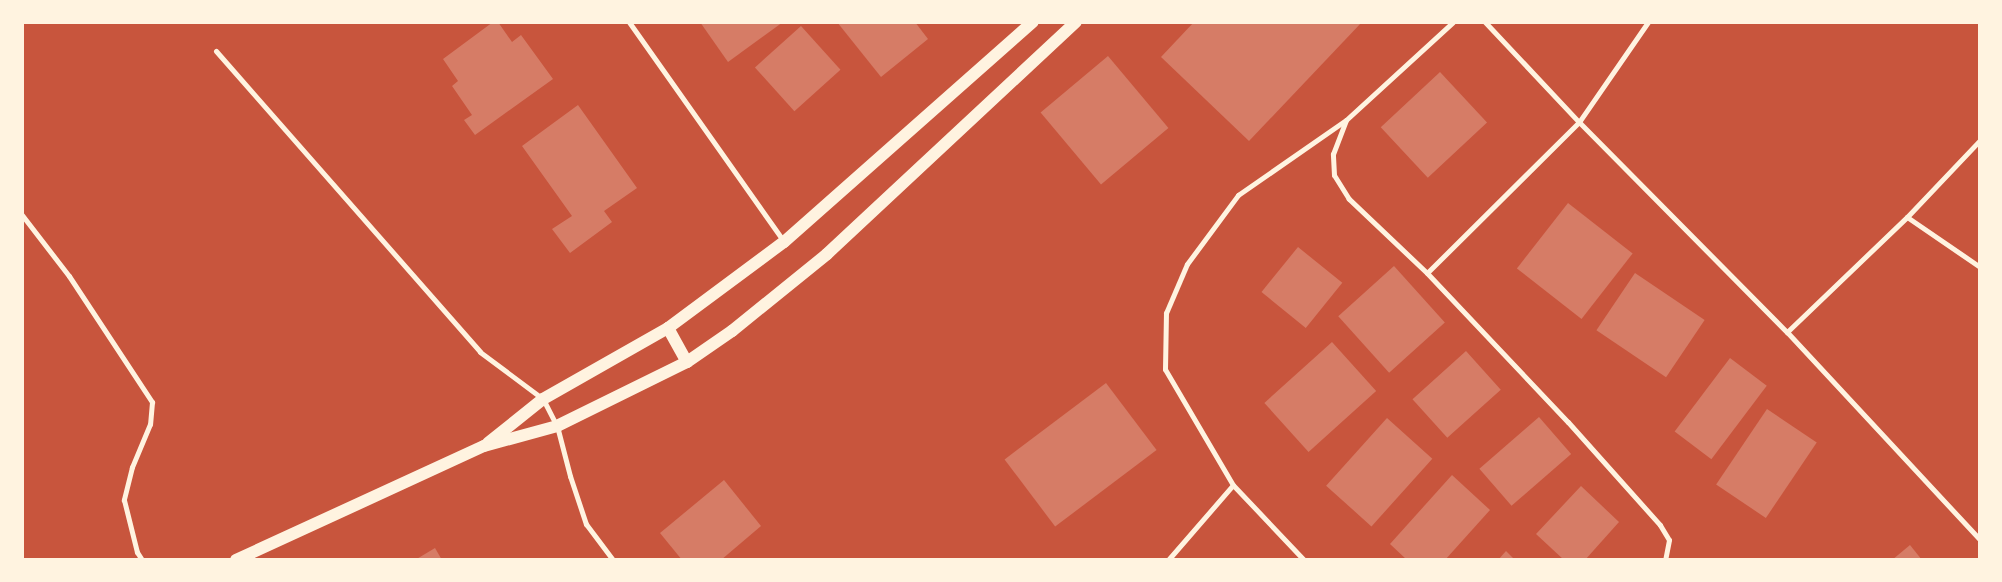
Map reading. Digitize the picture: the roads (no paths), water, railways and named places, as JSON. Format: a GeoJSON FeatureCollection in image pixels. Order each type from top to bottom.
{"type":"FeatureCollection","features":[{"type":"Feature","properties":{"kind":"main road"},"geometry":{"type":"LineString","coordinates":[[484,446],[543,399],[668,328],[784,242],[1033,22]]}},
{"type":"Feature","properties":{"kind":"main road"},"geometry":{"type":"LineString","coordinates":[[236,560],[484,446],[557,426],[687,362],[732,331],[827,254],[1076,22]]}},
{"type":"Feature","properties":{"kind":"main road"},"geometry":{"type":"LineString","coordinates":[[668,328],[687,362]]}},
{"type":"Feature","properties":{"kind":"street"},"geometry":{"type":"LineString","coordinates":[[629,22],[784,242]]}},
{"type":"Feature","properties":{"kind":"street"},"geometry":{"type":"LineString","coordinates":[[1304,560],[1233,485],[1164,369],[1166,313],[1187,264],[1238,195],[1346,120],[1453,22]]}},
{"type":"Feature","properties":{"kind":"street"},"geometry":{"type":"LineString","coordinates":[[1484,22],[1578,122],[1787,332],[1980,540]]}},
{"type":"Feature","properties":{"kind":"street"},"geometry":{"type":"LineString","coordinates":[[1427,273],[1578,122],[1648,22]]}},
{"type":"Feature","properties":{"kind":"street"},"geometry":{"type":"LineString","coordinates":[[216,51],[480,352],[543,399],[557,426],[570,476],[586,524],[613,560]]}},
{"type":"Feature","properties":{"kind":"street"},"geometry":{"type":"LineString","coordinates":[[1346,120],[1333,154],[1334,175],[1349,199],[1427,273],[1568,422],[1660,525],[1669,540],[1665,560]]}},
{"type":"Feature","properties":{"kind":"street"},"geometry":{"type":"LineString","coordinates":[[1787,332],[1907,216],[1980,140]]}},
{"type":"Feature","properties":{"kind":"street"},"geometry":{"type":"LineString","coordinates":[[22,215],[69,276],[152,402],[150,424],[132,467],[124,500],[136,552],[142,560]]}},
{"type":"Feature","properties":{"kind":"street"},"geometry":{"type":"LineString","coordinates":[[1907,216],[1980,267]]}},
{"type":"Feature","properties":{"kind":"street"},"geometry":{"type":"LineString","coordinates":[[1168,560],[1233,485]]}}]}
